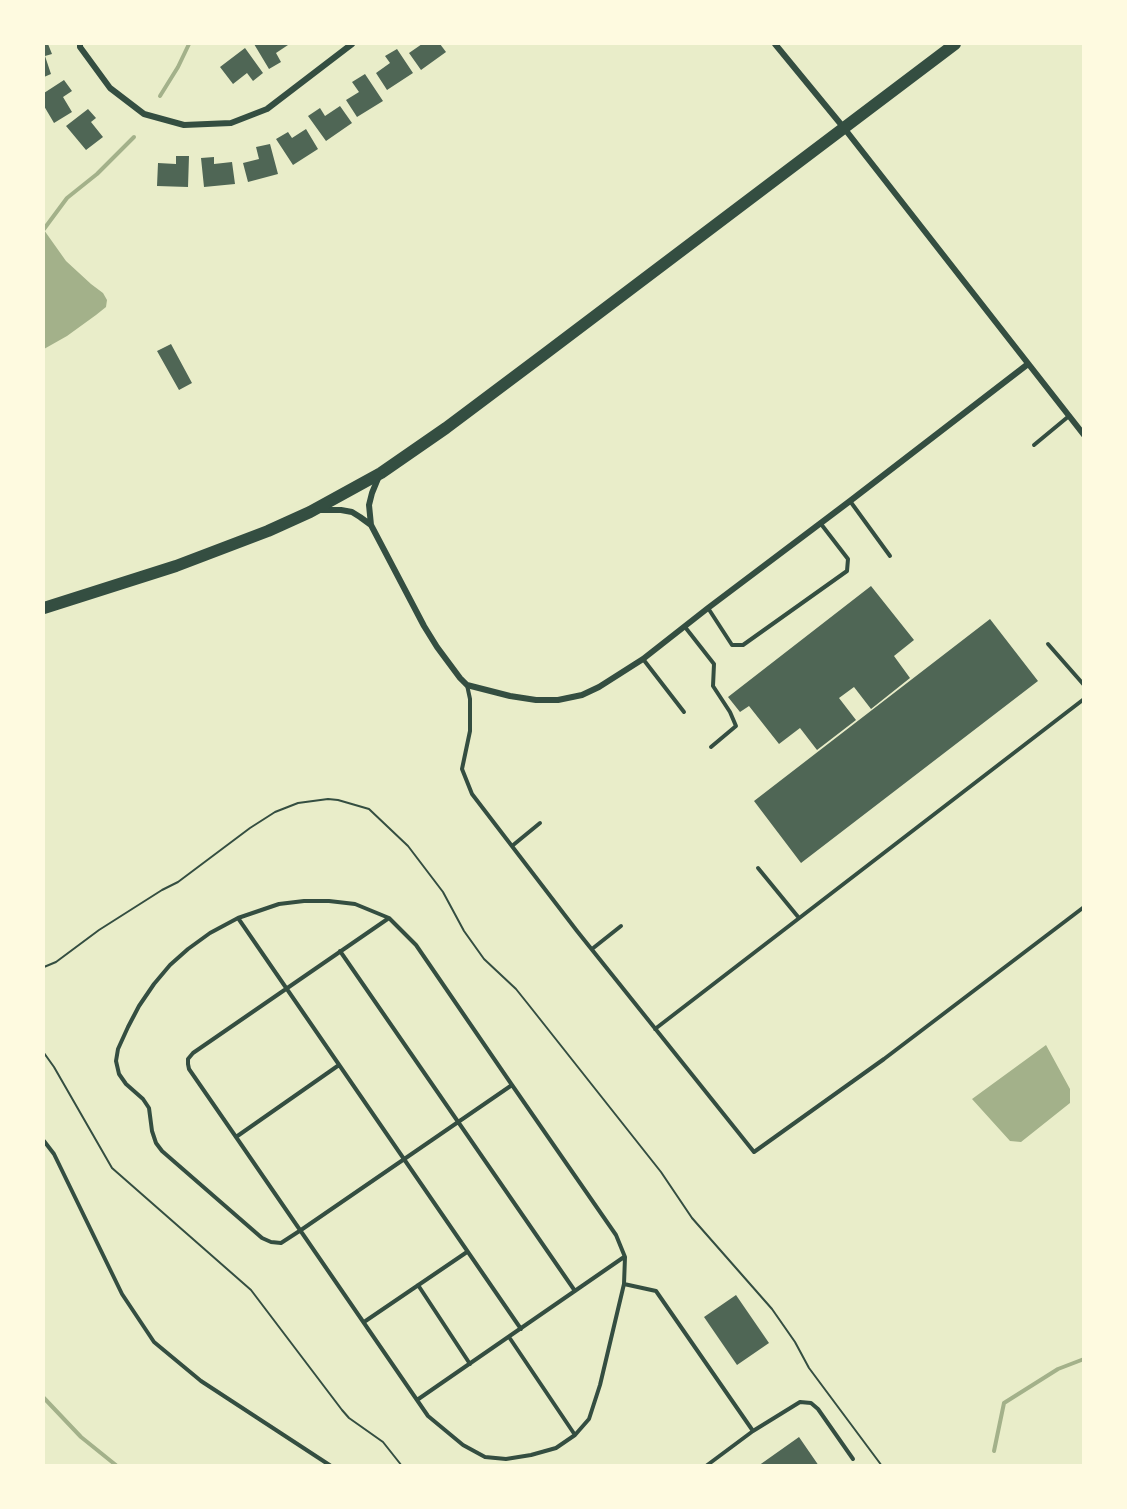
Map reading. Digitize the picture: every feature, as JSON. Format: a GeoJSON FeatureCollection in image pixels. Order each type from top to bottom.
{"type":"FeatureCollection","features":[{"type":"Feature","properties":{"kind":"main road"},"geometry":{"type":"LineString","coordinates":[[44,608],[211,554],[310,512],[381,473],[492,394],[955,44]]}},
{"type":"Feature","properties":{"kind":"street"},"geometry":{"type":"LineString","coordinates":[[80,44],[110,88],[144,114],[184,125],[231,123],[267,109],[352,44]]}},
{"type":"Feature","properties":{"kind":"street"},"geometry":{"type":"LineString","coordinates":[[775,44],[844,128],[1083,435]]}},
{"type":"Feature","properties":{"kind":"street"},"geometry":{"type":"LineString","coordinates":[[381,473],[372,493],[369,513],[371,525],[424,627],[467,686],[527,699],[558,700],[582,695],[599,687],[643,660],[684,626],[1028,364]]}},
{"type":"Feature","properties":{"kind":"street"},"geometry":{"type":"LineString","coordinates":[[310,512],[329,509],[352,512],[371,525]]}},
{"type":"Feature","properties":{"kind":"lane"},"geometry":{"type":"LineString","coordinates":[[1034,445],[1069,416]]}},
{"type":"Feature","properties":{"kind":"lane"},"geometry":{"type":"LineString","coordinates":[[850,501],[890,556]]}},
{"type":"Feature","properties":{"kind":"lane"},"geometry":{"type":"LineString","coordinates":[[708,608],[732,645],[743,645],[847,571],[848,559],[820,524]]}},
{"type":"Feature","properties":{"kind":"lane"},"geometry":{"type":"LineString","coordinates":[[684,626],[714,664],[713,686],[736,726],[711,747]]}},
{"type":"Feature","properties":{"kind":"lane"},"geometry":{"type":"LineString","coordinates":[[1048,644],[1083,685]]}},
{"type":"Feature","properties":{"kind":"lane"},"geometry":{"type":"LineString","coordinates":[[643,660],[684,712]]}},
{"type":"Feature","properties":{"kind":"lane"},"geometry":{"type":"LineString","coordinates":[[467,686],[470,699],[470,731],[462,769],[472,794],[754,1152],[884,1059],[1083,907]]}},
{"type":"Feature","properties":{"kind":"lane"},"geometry":{"type":"LineString","coordinates":[[655,1029],[1083,699]]}},
{"type":"Feature","properties":{"kind":"lane"},"geometry":{"type":"LineString","coordinates":[[512,846],[540,823]]}},
{"type":"Feature","properties":{"kind":"lane"},"geometry":{"type":"LineString","coordinates":[[758,868],[799,918]]}},
{"type":"Feature","properties":{"kind":"lane"},"geometry":{"type":"LineString","coordinates":[[388,918],[193,1053],[188,1059],[189,1070],[236,1137],[300,1230],[364,1322],[428,1416],[463,1445],[485,1457],[506,1459],[556,1448],[575,1435],[589,1419],[600,1385],[624,1284],[625,1257],[616,1235],[416,945],[388,918],[355,904],[304,901],[279,904],[238,918],[210,933],[170,965],[154,984],[128,1027],[118,1049],[116,1061],[119,1074],[126,1084],[143,1099],[148,1108],[152,1131],[162,1151],[262,1238],[271,1242],[281,1242],[300,1230],[512,1085]]}},
{"type":"Feature","properties":{"kind":"lane"},"geometry":{"type":"LineString","coordinates":[[238,918],[521,1329]]}},
{"type":"Feature","properties":{"kind":"lane"},"geometry":{"type":"LineString","coordinates":[[592,949],[621,926]]}},
{"type":"Feature","properties":{"kind":"lane"},"geometry":{"type":"LineString","coordinates":[[340,951],[575,1291]]}},
{"type":"Feature","properties":{"kind":"lane"},"geometry":{"type":"LineString","coordinates":[[236,1137],[339,1065]]}},
{"type":"Feature","properties":{"kind":"lane"},"geometry":{"type":"LineString","coordinates":[[44,1141],[54,1154],[122,1294],[154,1342],[201,1381],[331,1466]]}},
{"type":"Feature","properties":{"kind":"lane"},"geometry":{"type":"LineString","coordinates":[[364,1322],[467,1252]]}},
{"type":"Feature","properties":{"kind":"lane"},"geometry":{"type":"LineString","coordinates":[[417,1400],[625,1257]]}},
{"type":"Feature","properties":{"kind":"lane"},"geometry":{"type":"LineString","coordinates":[[624,1284],[656,1291],[753,1431]]}},
{"type":"Feature","properties":{"kind":"lane"},"geometry":{"type":"LineString","coordinates":[[418,1285],[470,1364]]}},
{"type":"Feature","properties":{"kind":"lane"},"geometry":{"type":"LineString","coordinates":[[509,1337],[575,1435]]}},
{"type":"Feature","properties":{"kind":"lane"},"geometry":{"type":"LineString","coordinates":[[706,1466],[753,1431],[800,1402],[811,1403],[818,1408],[853,1459]]}},
{"type":"Feature","properties":{"kind":"path"},"geometry":{"type":"LineString","coordinates":[[44,1053],[112,1168],[251,1290],[342,1410],[349,1418],[383,1442],[402,1466]]}},
{"type":"Feature","properties":{"kind":"shaded area"},"geometry":{"type":"Polygon","coordinates":[[[44,230],[66,261],[103,293],[107,300],[106,307],[96,315],[44,349],[44,230]]]}},
{"type":"Feature","properties":{"kind":"shaded area"},"geometry":{"type":"Polygon","coordinates":[[[1046,1045],[1070,1089],[1070,1103],[1021,1142],[1010,1141],[972,1099],[1046,1045]]]}},
{"type":"Feature","properties":{"kind":"building"},"geometry":{"type":"Polygon","coordinates":[[[44,44],[48,44],[52,54],[45,56],[51,74],[44,77],[44,44]]]}},
{"type":"Feature","properties":{"kind":"building"},"geometry":{"type":"Polygon","coordinates":[[[254,44],[288,45],[276,53],[281,62],[269,69],[254,44]]]}},
{"type":"Feature","properties":{"kind":"building"},"geometry":{"type":"Polygon","coordinates":[[[422,44],[440,44],[446,52],[421,70],[409,53],[422,44]]]}},
{"type":"Feature","properties":{"kind":"building"},"geometry":{"type":"Polygon","coordinates":[[[245,48],[263,73],[253,81],[247,73],[233,84],[220,67],[245,48]]]}},
{"type":"Feature","properties":{"kind":"building"},"geometry":{"type":"Polygon","coordinates":[[[397,49],[413,73],[387,90],[376,73],[390,63],[385,56],[397,49]]]}},
{"type":"Feature","properties":{"kind":"building"},"geometry":{"type":"Polygon","coordinates":[[[365,74],[383,101],[357,117],[346,100],[359,92],[352,82],[365,74]]]}},
{"type":"Feature","properties":{"kind":"building"},"geometry":{"type":"Polygon","coordinates":[[[64,80],[72,91],[63,97],[72,112],[54,123],[44,106],[44,93],[64,80]]]}},
{"type":"Feature","properties":{"kind":"building"},"geometry":{"type":"Polygon","coordinates":[[[340,106],[352,123],[326,141],[308,116],[320,108],[325,116],[340,106]]]}},
{"type":"Feature","properties":{"kind":"building"},"geometry":{"type":"Polygon","coordinates":[[[88,109],[96,118],[91,122],[103,137],[86,150],[66,126],[88,109]]]}},
{"type":"Feature","properties":{"kind":"building"},"geometry":{"type":"Polygon","coordinates":[[[306,129],[318,149],[293,165],[276,139],[288,132],[292,138],[306,129]]]}},
{"type":"Feature","properties":{"kind":"building"},"geometry":{"type":"Polygon","coordinates":[[[270,144],[278,174],[248,182],[243,163],[259,159],[256,147],[270,144]]]}},
{"type":"Feature","properties":{"kind":"building"},"geometry":{"type":"Polygon","coordinates":[[[176,156],[189,156],[188,187],[157,186],[158,163],[176,164],[176,156]]]}},
{"type":"Feature","properties":{"kind":"building"},"geometry":{"type":"Polygon","coordinates":[[[214,157],[214,164],[232,162],[235,184],[204,187],[201,158],[214,157]]]}},
{"type":"Feature","properties":{"kind":"building"},"geometry":{"type":"Polygon","coordinates":[[[171,344],[192,383],[179,390],[157,351],[171,344]]]}},
{"type":"Feature","properties":{"kind":"building"},"geometry":{"type":"Polygon","coordinates":[[[871,586],[914,640],[894,656],[910,678],[871,709],[854,687],[839,698],[856,720],[817,750],[800,728],[779,744],[749,706],[740,712],[728,697],[871,586]]]}},
{"type":"Feature","properties":{"kind":"building"},"geometry":{"type":"Polygon","coordinates":[[[990,619],[1038,681],[801,863],[754,801],[990,619]]]}},
{"type":"Feature","properties":{"kind":"building"},"geometry":{"type":"Polygon","coordinates":[[[736,1295],[769,1343],[737,1365],[704,1317],[736,1295]]]}},
{"type":"Feature","properties":{"kind":"building"},"geometry":{"type":"Polygon","coordinates":[[[799,1437],[819,1466],[758,1466],[799,1437]]]}},
{"type":"Feature","properties":{"kind":"waterway"},"geometry":{"type":"LineString","coordinates":[[160,96],[189,44]]}},
{"type":"Feature","properties":{"kind":"waterway"},"geometry":{"type":"LineString","coordinates":[[44,229],[67,198],[97,174],[134,137]]}},
{"type":"Feature","properties":{"kind":"waterway"},"geometry":{"type":"LineString","coordinates":[[994,1451],[1004,1403],[1058,1369],[1084,1359]]}},
{"type":"Feature","properties":{"kind":"waterway"},"geometry":{"type":"LineString","coordinates":[[44,1398],[81,1437],[117,1466]]}}]}
